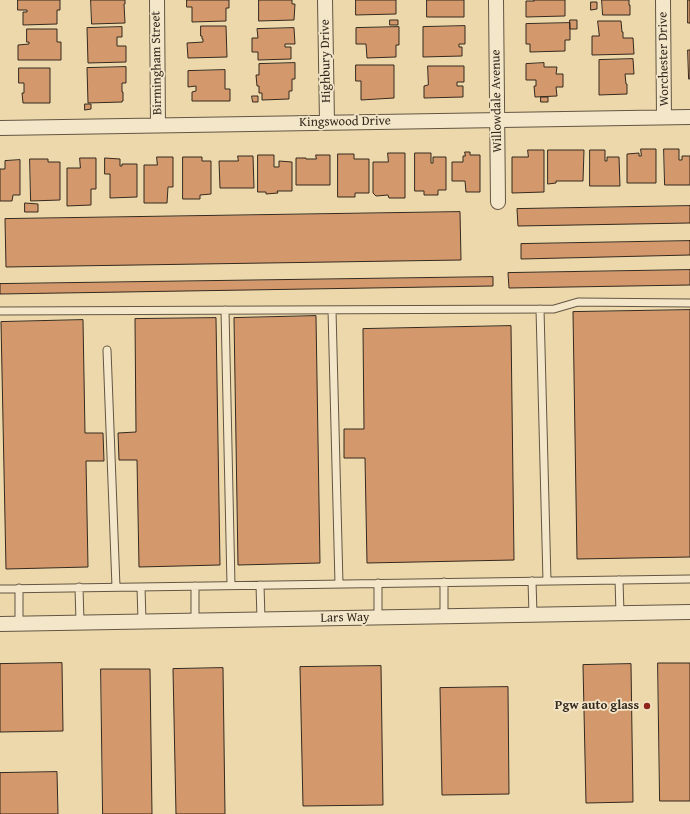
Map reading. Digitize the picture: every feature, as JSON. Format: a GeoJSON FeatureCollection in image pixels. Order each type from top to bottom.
{"type":"FeatureCollection","features":[{"type":"Feature","properties":{"kind":"street","name":"Birmingham Street"},"geometry":{"type":"LineString","coordinates":[[157,0],[158,125]]}},
{"type":"Feature","properties":{"kind":"street","name":"Highbury Drive"},"geometry":{"type":"LineString","coordinates":[[326,0],[327,122]]}},
{"type":"Feature","properties":{"kind":"street","name":"Willowdale Avenue"},"geometry":{"type":"LineString","coordinates":[[496,0],[498,202]]}},
{"type":"Feature","properties":{"kind":"street","name":"Worchester Drive"},"geometry":{"type":"LineString","coordinates":[[663,0],[664,117]]}},
{"type":"Feature","properties":{"kind":"street","name":"Kingswood Drive"},"geometry":{"type":"LineString","coordinates":[[0,128],[690,117]]}},
{"type":"Feature","properties":{"kind":"street","name":"Lars Way"},"geometry":{"type":"LineString","coordinates":[[0,624],[690,612]]}},
{"type":"Feature","properties":{"kind":"lane"},"geometry":{"type":"LineString","coordinates":[[0,311],[554,309],[578,302],[690,303]]}},
{"type":"Feature","properties":{"kind":"lane"},"geometry":{"type":"LineString","coordinates":[[540,309],[547,581]]}},
{"type":"Feature","properties":{"kind":"lane"},"geometry":{"type":"LineString","coordinates":[[224,310],[231,585]]}},
{"type":"Feature","properties":{"kind":"lane"},"geometry":{"type":"LineString","coordinates":[[332,310],[339,584]]}},
{"type":"Feature","properties":{"kind":"lane"},"geometry":{"type":"LineString","coordinates":[[107,350],[116,587]]}},
{"type":"Feature","properties":{"kind":"lane"},"geometry":{"type":"LineString","coordinates":[[0,589],[690,579]]}},
{"type":"Feature","properties":{"kind":"lane"},"geometry":{"type":"LineString","coordinates":[[619,580],[620,613]]}},
{"type":"Feature","properties":{"kind":"lane"},"geometry":{"type":"LineString","coordinates":[[532,581],[534,614]]}},
{"type":"Feature","properties":{"kind":"lane"},"geometry":{"type":"LineString","coordinates":[[444,582],[444,616]]}},
{"type":"Feature","properties":{"kind":"lane"},"geometry":{"type":"LineString","coordinates":[[378,583],[378,617]]}},
{"type":"Feature","properties":{"kind":"lane"},"geometry":{"type":"LineString","coordinates":[[260,585],[261,619]]}},
{"type":"Feature","properties":{"kind":"lane"},"geometry":{"type":"LineString","coordinates":[[195,586],[195,620]]}},
{"type":"Feature","properties":{"kind":"lane"},"geometry":{"type":"LineString","coordinates":[[141,587],[142,621]]}},
{"type":"Feature","properties":{"kind":"lane"},"geometry":{"type":"LineString","coordinates":[[19,588],[19,624]]}},
{"type":"Feature","properties":{"kind":"lane"},"geometry":{"type":"LineString","coordinates":[[79,588],[80,622]]}},
{"type":"Feature","properties":{"kind":"building"},"geometry":{"type":"Polygon","coordinates":[[[18,0],[60,0],[60,10],[57,10],[57,24],[23,25],[23,12],[27,12],[27,10],[18,10],[18,0]]]}},
{"type":"Feature","properties":{"kind":"building"},"geometry":{"type":"Polygon","coordinates":[[[91,0],[125,0],[125,23],[92,24],[91,0]]]}},
{"type":"Feature","properties":{"kind":"building"},"geometry":{"type":"Polygon","coordinates":[[[187,0],[229,0],[229,8],[226,8],[226,21],[192,22],[192,7],[187,7],[187,0]]]}},
{"type":"Feature","properties":{"kind":"building"},"geometry":{"type":"Polygon","coordinates":[[[259,0],[292,0],[292,4],[295,4],[294,20],[259,21],[259,0]]]}},
{"type":"Feature","properties":{"kind":"building"},"geometry":{"type":"Polygon","coordinates":[[[356,0],[396,0],[396,14],[356,15],[356,0]]]}},
{"type":"Feature","properties":{"kind":"building"},"geometry":{"type":"Polygon","coordinates":[[[427,0],[464,0],[464,17],[427,17],[427,0]]]}},
{"type":"Feature","properties":{"kind":"building"},"geometry":{"type":"Polygon","coordinates":[[[565,0],[565,16],[526,17],[526,1],[565,0]]]}},
{"type":"Feature","properties":{"kind":"building"},"geometry":{"type":"Polygon","coordinates":[[[602,0],[629,0],[630,15],[603,15],[602,0]]]}},
{"type":"Feature","properties":{"kind":"building"},"geometry":{"type":"Polygon","coordinates":[[[688,0],[690,0],[690,23],[688,23],[688,0]]]}},
{"type":"Feature","properties":{"kind":"building"},"geometry":{"type":"Polygon","coordinates":[[[591,2],[597,2],[597,9],[591,10],[591,2]]]}},
{"type":"Feature","properties":{"kind":"building"},"geometry":{"type":"Polygon","coordinates":[[[390,20],[398,20],[398,25],[390,25],[390,20]]]}},
{"type":"Feature","properties":{"kind":"building"},"geometry":{"type":"Polygon","coordinates":[[[570,20],[577,20],[577,29],[570,29],[570,20]]]}},
{"type":"Feature","properties":{"kind":"building"},"geometry":{"type":"Polygon","coordinates":[[[598,21],[621,21],[623,38],[633,38],[634,54],[592,55],[592,36],[599,36],[598,21]]]}},
{"type":"Feature","properties":{"kind":"building"},"geometry":{"type":"Polygon","coordinates":[[[570,23],[570,40],[565,40],[565,51],[530,52],[530,44],[526,44],[526,24],[570,23]]]}},
{"type":"Feature","properties":{"kind":"building"},"geometry":{"type":"Polygon","coordinates":[[[201,26],[226,26],[227,57],[188,58],[187,43],[203,42],[201,36],[201,26]]]}},
{"type":"Feature","properties":{"kind":"building"},"geometry":{"type":"Polygon","coordinates":[[[465,26],[465,44],[459,44],[459,47],[462,47],[462,56],[423,57],[423,27],[465,26]]]}},
{"type":"Feature","properties":{"kind":"building"},"geometry":{"type":"Polygon","coordinates":[[[122,27],[122,37],[117,37],[117,46],[126,46],[126,62],[88,63],[87,28],[122,27]]]}},
{"type":"Feature","properties":{"kind":"building"},"geometry":{"type":"Polygon","coordinates":[[[399,27],[399,45],[396,45],[396,57],[367,58],[366,44],[356,44],[356,28],[399,27]]]}},
{"type":"Feature","properties":{"kind":"building"},"geometry":{"type":"Polygon","coordinates":[[[294,28],[295,44],[285,44],[285,47],[291,47],[291,59],[258,60],[258,52],[252,52],[252,38],[258,38],[257,29],[294,28]]]}},
{"type":"Feature","properties":{"kind":"building"},"geometry":{"type":"Polygon","coordinates":[[[27,29],[57,29],[57,42],[61,42],[61,60],[18,60],[18,45],[29,44],[29,42],[27,42],[27,29]]]}},
{"type":"Feature","properties":{"kind":"building"},"geometry":{"type":"Polygon","coordinates":[[[688,50],[690,50],[690,79],[689,79],[688,50]]]}},
{"type":"Feature","properties":{"kind":"building"},"geometry":{"type":"Polygon","coordinates":[[[633,59],[634,74],[625,74],[627,94],[599,95],[599,60],[633,59]]]}},
{"type":"Feature","properties":{"kind":"building"},"geometry":{"type":"Polygon","coordinates":[[[295,63],[295,79],[292,79],[292,91],[289,91],[289,99],[262,100],[262,93],[259,93],[256,75],[259,75],[259,64],[295,63]]]}},
{"type":"Feature","properties":{"kind":"building"},"geometry":{"type":"Polygon","coordinates":[[[544,63],[544,67],[557,67],[556,74],[563,74],[563,87],[556,87],[557,96],[535,97],[534,86],[536,86],[536,80],[526,80],[526,64],[544,63]]]}},
{"type":"Feature","properties":{"kind":"building"},"geometry":{"type":"Polygon","coordinates":[[[356,65],[394,65],[394,98],[361,100],[361,81],[356,81],[356,65]]]}},
{"type":"Feature","properties":{"kind":"building"},"geometry":{"type":"Polygon","coordinates":[[[428,66],[464,66],[464,82],[457,82],[457,86],[463,86],[463,97],[424,98],[424,86],[428,85],[428,66]]]}},
{"type":"Feature","properties":{"kind":"building"},"geometry":{"type":"Polygon","coordinates":[[[126,67],[126,83],[122,83],[122,102],[88,103],[87,68],[126,67]]]}},
{"type":"Feature","properties":{"kind":"building"},"geometry":{"type":"Polygon","coordinates":[[[19,68],[50,68],[50,103],[23,103],[22,93],[24,93],[24,83],[19,83],[19,68]]]}},
{"type":"Feature","properties":{"kind":"building"},"geometry":{"type":"Polygon","coordinates":[[[225,70],[225,89],[230,89],[230,101],[192,101],[192,92],[196,91],[196,86],[188,87],[188,71],[225,70]]]}},
{"type":"Feature","properties":{"kind":"building"},"geometry":{"type":"Polygon","coordinates":[[[252,96],[258,96],[258,102],[253,102],[252,96]]]}},
{"type":"Feature","properties":{"kind":"building"},"geometry":{"type":"Polygon","coordinates":[[[541,97],[548,97],[548,102],[541,102],[541,97]]]}},
{"type":"Feature","properties":{"kind":"building"},"geometry":{"type":"Polygon","coordinates":[[[85,104],[91,104],[91,109],[85,110],[85,104]]]}},
{"type":"Feature","properties":{"kind":"building"},"geometry":{"type":"Polygon","coordinates":[[[641,149],[656,149],[656,183],[627,183],[627,154],[639,153],[639,156],[641,156],[641,149]]]}},
{"type":"Feature","properties":{"kind":"building"},"geometry":{"type":"Polygon","coordinates":[[[664,149],[679,149],[679,160],[682,160],[682,156],[690,156],[690,185],[665,185],[664,149]]]}},
{"type":"Feature","properties":{"kind":"building"},"geometry":{"type":"Polygon","coordinates":[[[528,150],[544,150],[544,192],[512,193],[512,157],[528,157],[528,150]]]}},
{"type":"Feature","properties":{"kind":"building"},"geometry":{"type":"Polygon","coordinates":[[[548,150],[584,150],[583,181],[556,181],[556,183],[548,184],[548,150]]]}},
{"type":"Feature","properties":{"kind":"building"},"geometry":{"type":"Polygon","coordinates":[[[590,150],[605,150],[605,161],[607,161],[607,157],[619,157],[620,186],[590,186],[590,150]]]}},
{"type":"Feature","properties":{"kind":"building"},"geometry":{"type":"Polygon","coordinates":[[[465,152],[470,152],[470,155],[480,155],[480,192],[466,192],[465,181],[452,181],[452,162],[463,162],[465,152]]]}},
{"type":"Feature","properties":{"kind":"building"},"geometry":{"type":"Polygon","coordinates":[[[388,153],[405,153],[405,198],[389,198],[388,195],[376,196],[373,193],[373,162],[388,162],[388,153]]]}},
{"type":"Feature","properties":{"kind":"building"},"geometry":{"type":"Polygon","coordinates":[[[415,153],[431,153],[431,163],[433,163],[433,157],[446,157],[446,190],[438,190],[438,195],[424,195],[424,191],[415,191],[415,153]]]}},
{"type":"Feature","properties":{"kind":"building"},"geometry":{"type":"Polygon","coordinates":[[[338,154],[354,154],[354,159],[369,159],[369,193],[355,193],[355,197],[338,197],[338,154]]]}},
{"type":"Feature","properties":{"kind":"building"},"geometry":{"type":"Polygon","coordinates":[[[258,155],[274,155],[274,167],[279,167],[279,161],[292,162],[292,191],[277,191],[278,193],[266,194],[266,192],[258,192],[258,155]]]}},
{"type":"Feature","properties":{"kind":"building"},"geometry":{"type":"Polygon","coordinates":[[[316,155],[330,155],[330,185],[296,185],[296,158],[316,159],[316,155]]]}},
{"type":"Feature","properties":{"kind":"building"},"geometry":{"type":"Polygon","coordinates":[[[238,156],[253,156],[254,188],[220,188],[219,161],[238,161],[238,156]]]}},
{"type":"Feature","properties":{"kind":"building"},"geometry":{"type":"Polygon","coordinates":[[[157,157],[173,157],[173,187],[168,187],[167,203],[144,203],[144,165],[157,165],[157,157]]]}},
{"type":"Feature","properties":{"kind":"building"},"geometry":{"type":"Polygon","coordinates":[[[183,157],[202,157],[202,161],[211,161],[211,194],[200,195],[200,199],[183,199],[183,157]]]}},
{"type":"Feature","properties":{"kind":"building"},"geometry":{"type":"Polygon","coordinates":[[[80,158],[96,158],[96,189],[91,189],[91,205],[67,206],[67,168],[80,168],[80,158]]]}},
{"type":"Feature","properties":{"kind":"building"},"geometry":{"type":"Polygon","coordinates":[[[105,158],[120,159],[120,166],[122,166],[122,164],[137,164],[137,197],[110,198],[110,174],[105,174],[105,158]]]}},
{"type":"Feature","properties":{"kind":"building"},"geometry":{"type":"Polygon","coordinates":[[[30,159],[48,159],[48,162],[60,162],[60,200],[31,201],[30,159]]]}},
{"type":"Feature","properties":{"kind":"building"},"geometry":{"type":"Polygon","coordinates":[[[20,160],[20,195],[13,195],[12,201],[0,201],[0,169],[5,169],[5,161],[20,160]]]}},
{"type":"Feature","properties":{"kind":"building"},"geometry":{"type":"Polygon","coordinates":[[[25,203],[38,204],[38,212],[25,212],[25,203]]]}},
{"type":"Feature","properties":{"kind":"building"},"geometry":{"type":"Polygon","coordinates":[[[690,206],[690,223],[518,226],[517,209],[690,206]]]}},
{"type":"Feature","properties":{"kind":"building"},"geometry":{"type":"Polygon","coordinates":[[[460,212],[461,260],[6,267],[5,219],[460,212]]]}},
{"type":"Feature","properties":{"kind":"building"},"geometry":{"type":"Polygon","coordinates":[[[690,241],[690,255],[521,259],[521,244],[690,241]]]}},
{"type":"Feature","properties":{"kind":"building"},"geometry":{"type":"Polygon","coordinates":[[[690,270],[690,285],[509,288],[508,273],[690,270]]]}},
{"type":"Feature","properties":{"kind":"building"},"geometry":{"type":"Polygon","coordinates":[[[493,277],[493,286],[0,294],[0,284],[493,277]]]}},
{"type":"Feature","properties":{"kind":"building"},"geometry":{"type":"Polygon","coordinates":[[[690,310],[690,557],[577,559],[573,312],[690,310]]]}},
{"type":"Feature","properties":{"kind":"building"},"geometry":{"type":"Polygon","coordinates":[[[316,316],[320,563],[238,565],[234,318],[316,316]]]}},
{"type":"Feature","properties":{"kind":"building"},"geometry":{"type":"Polygon","coordinates":[[[216,318],[220,565],[139,567],[137,460],[119,460],[118,433],[136,432],[135,319],[216,318]]]}},
{"type":"Feature","properties":{"kind":"building"},"geometry":{"type":"Polygon","coordinates":[[[83,320],[85,433],[103,433],[104,461],[86,461],[88,567],[6,569],[1,322],[83,320]]]}},
{"type":"Feature","properties":{"kind":"building"},"geometry":{"type":"Polygon","coordinates":[[[511,326],[514,560],[367,563],[365,458],[344,458],[344,429],[364,429],[363,329],[511,326]]]}},
{"type":"Feature","properties":{"kind":"building"},"geometry":{"type":"Polygon","coordinates":[[[62,663],[63,731],[0,732],[0,664],[62,663]]]}},
{"type":"Feature","properties":{"kind":"building"},"geometry":{"type":"Polygon","coordinates":[[[658,663],[690,663],[690,801],[660,801],[658,663]]]}},
{"type":"Feature","properties":{"kind":"building"},"geometry":{"type":"Polygon","coordinates":[[[631,664],[633,802],[586,803],[583,665],[631,664]]]}},
{"type":"Feature","properties":{"kind":"building"},"geometry":{"type":"Polygon","coordinates":[[[381,666],[383,805],[303,806],[300,667],[381,666]]]}},
{"type":"Feature","properties":{"kind":"building"},"geometry":{"type":"Polygon","coordinates":[[[223,668],[225,814],[176,814],[173,669],[223,668]]]}},
{"type":"Feature","properties":{"kind":"building"},"geometry":{"type":"Polygon","coordinates":[[[101,669],[150,669],[152,814],[103,814],[101,669]]]}},
{"type":"Feature","properties":{"kind":"building"},"geometry":{"type":"Polygon","coordinates":[[[508,687],[509,794],[442,795],[440,688],[508,687]]]}},
{"type":"Feature","properties":{"kind":"building"},"geometry":{"type":"Polygon","coordinates":[[[57,772],[58,814],[0,814],[0,773],[57,772]]]}},
{"type":"Feature","properties":{"kind":"place","name":"Pgw auto glass"},"geometry":{"type":"Point","coordinates":[647,706]}}]}
